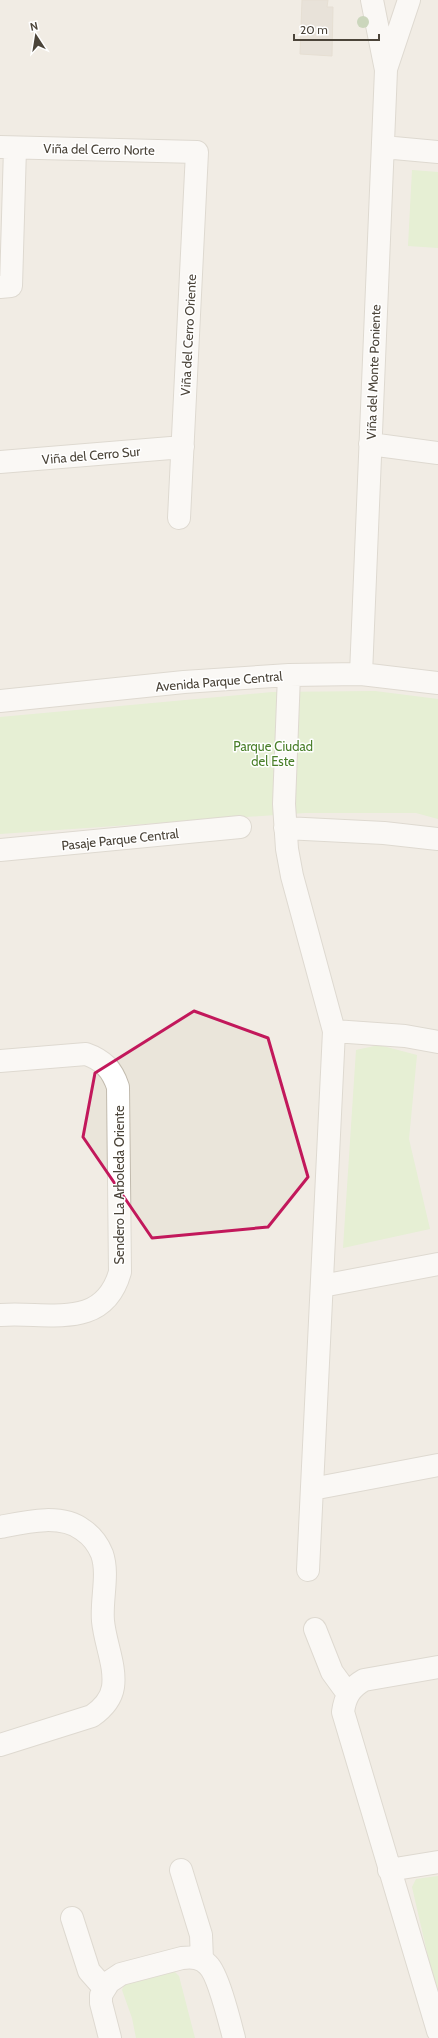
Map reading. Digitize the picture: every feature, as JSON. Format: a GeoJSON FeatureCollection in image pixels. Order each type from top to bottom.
{"type":"FeatureCollection","features":[{"type":"Feature","properties":{"kind":"street","name":"Viña del Monte Poniente"},"geometry":{"type":"LineString","coordinates":[[361,674],[386,70],[372,0]]}},
{"type":"Feature","properties":{"kind":"street","name":"Viña del Monte Poniente"},"geometry":{"type":"LineString","coordinates":[[386,70],[409,0]]}},
{"type":"Feature","properties":{"kind":"street"},"geometry":{"type":"LineString","coordinates":[[6,287],[8,147]]}},
{"type":"Feature","properties":{"kind":"street","name":"Viña del Cerro Norte"},"geometry":{"type":"LineString","coordinates":[[8,147],[197,152]]}},
{"type":"Feature","properties":{"kind":"street"},"geometry":{"type":"LineString","coordinates":[[382,147],[438,152]]}},
{"type":"Feature","properties":{"kind":"street","name":"Viña del Cerro Oriente"},"geometry":{"type":"LineString","coordinates":[[179,518],[197,152]]}},
{"type":"Feature","properties":{"kind":"street"},"geometry":{"type":"LineString","coordinates":[[370,444],[438,453]]}},
{"type":"Feature","properties":{"kind":"street","name":"Viña del Cerro Sur"},"geometry":{"type":"LineString","coordinates":[[0,462],[183,447]]}},
{"type":"Feature","properties":{"kind":"street","name":"Avenida Parque Central"},"geometry":{"type":"LineString","coordinates":[[0,701],[184,682],[289,675],[361,674],[438,682]]}},
{"type":"Feature","properties":{"kind":"street"},"geometry":{"type":"LineString","coordinates":[[289,675],[285,828],[292,876],[334,1030],[308,1570]]}},
{"type":"Feature","properties":{"kind":"street","name":"Pasaje Parque Central"},"geometry":{"type":"LineString","coordinates":[[0,850],[240,827]]}},
{"type":"Feature","properties":{"kind":"street"},"geometry":{"type":"LineString","coordinates":[[285,828],[384,833],[438,839]]}},
{"type":"Feature","properties":{"kind":"street"},"geometry":{"type":"LineString","coordinates":[[334,1030],[405,1036],[438,1042]]}},
{"type":"Feature","properties":{"kind":"street","name":"Sendero La Arboleda Oriente"},"geometry":{"type":"LineString","coordinates":[[0,1061],[86,1054],[97,1058],[107,1065],[114,1075],[118,1087],[120,1272],[116,1283],[102,1303],[91,1310],[78,1314],[0,1315]]}},
{"type":"Feature","properties":{"kind":"street"},"geometry":{"type":"LineString","coordinates":[[322,1286],[438,1264]]}},
{"type":"Feature","properties":{"kind":"street"},"geometry":{"type":"LineString","coordinates":[[312,1489],[438,1465]]}},
{"type":"Feature","properties":{"kind":"street"},"geometry":{"type":"LineString","coordinates":[[0,1527],[48,1521],[71,1524],[83,1530],[98,1545],[104,1565],[103,1621],[114,1677],[112,1689],[108,1699],[101,1709],[92,1716],[0,1745]]}},
{"type":"Feature","properties":{"kind":"street"},"geometry":{"type":"LineString","coordinates":[[315,1630],[332,1672],[348,1694]]}},
{"type":"Feature","properties":{"kind":"street"},"geometry":{"type":"LineString","coordinates":[[438,1666],[364,1680],[354,1686],[348,1694],[343,1712],[438,2031]]}},
{"type":"Feature","properties":{"kind":"street"},"geometry":{"type":"LineString","coordinates":[[389,1870],[438,1862]]}},
{"type":"Feature","properties":{"kind":"street"},"geometry":{"type":"LineString","coordinates":[[181,1870],[201,1935],[202,1960]]}},
{"type":"Feature","properties":{"kind":"street"},"geometry":{"type":"LineString","coordinates":[[72,1918],[89,1971],[104,1988]]}},
{"type":"Feature","properties":{"kind":"street"},"geometry":{"type":"LineString","coordinates":[[110,2038],[101,2003],[104,1988],[114,1976],[182,1958],[192,1957],[202,1960],[213,1971],[234,2038]]}},
{"type":"Feature","properties":{"kind":"highlighted area"},"geometry":{"type":"Polygon","coordinates":[[[194,1011],[268,1038],[308,1177],[268,1227],[152,1238],[83,1137],[95,1073],[194,1011]]]}},
{"type":"Feature","properties":{"kind":"shaded area"},"geometry":{"type":"Polygon","coordinates":[[[0,0],[438,0],[438,2038],[0,2038],[0,0]]]}},
{"type":"Feature","properties":{"kind":"green space"},"geometry":{"type":"Polygon","coordinates":[[[412,170],[438,172],[438,248],[408,246],[412,170]]]}},
{"type":"Feature","properties":{"kind":"green space","name":"Parque Ciudad del Este"},"geometry":{"type":"Polygon","coordinates":[[[375,691],[438,699],[438,819],[416,813],[305,813],[0,834],[0,717],[272,692],[375,691]]]}},
{"type":"Feature","properties":{"kind":"green space"},"geometry":{"type":"Polygon","coordinates":[[[379,1045],[417,1055],[409,1139],[430,1229],[343,1248],[356,1050],[379,1045]]]}},
{"type":"Feature","properties":{"kind":"green space"},"geometry":{"type":"Polygon","coordinates":[[[438,1876],[438,2000],[412,1887],[416,1879],[438,1876]]]}},
{"type":"Feature","properties":{"kind":"green space"},"geometry":{"type":"Polygon","coordinates":[[[174,1971],[179,1976],[195,2038],[136,2038],[132,2018],[122,1990],[126,1981],[174,1971]]]}},
{"type":"Feature","properties":{"kind":"building"},"geometry":{"type":"Polygon","coordinates":[[[302,0],[328,0],[327,7],[333,7],[332,56],[300,54],[302,0]]]}}]}
